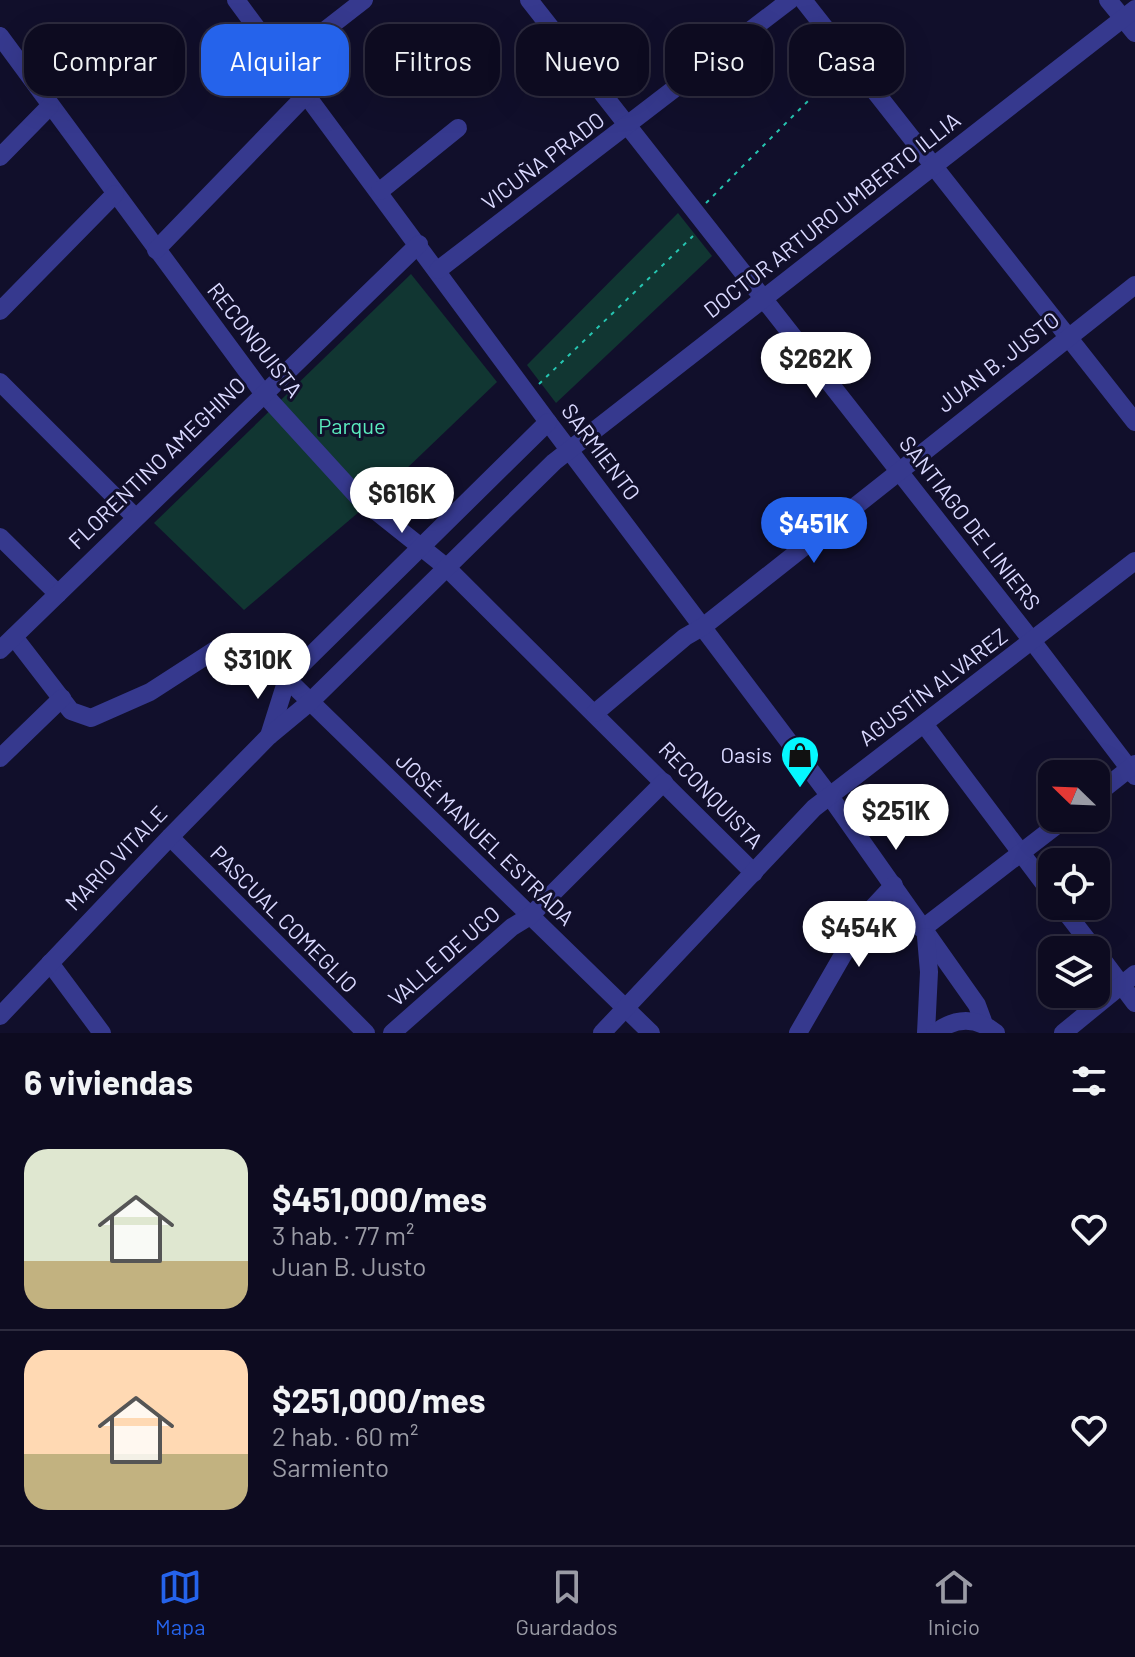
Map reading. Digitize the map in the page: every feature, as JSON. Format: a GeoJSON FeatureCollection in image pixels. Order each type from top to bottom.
{"type":"FeatureCollection","features":[{"type":"Feature","properties":{"kind":"street","name":"SARMIENTO"},"geometry":{"type":"LineString","coordinates":[[236,0],[254,24]]}},
{"type":"Feature","properties":{"kind":"street"},"geometry":{"type":"LineString","coordinates":[[333,24],[364,0]]}},
{"type":"Feature","properties":{"kind":"street","name":"SANTIAGO DE LINIERS"},"geometry":{"type":"LineString","coordinates":[[529,0],[1133,770]]}},
{"type":"Feature","properties":{"kind":"street","name":"VICUÑA PRADO"},"geometry":{"type":"LineString","coordinates":[[438,270],[790,0]]}},
{"type":"Feature","properties":{"kind":"street"},"geometry":{"type":"LineString","coordinates":[[803,0],[822,24]]}},
{"type":"Feature","properties":{"kind":"street"},"geometry":{"type":"LineString","coordinates":[[1108,0],[1131,20]]}},
{"type":"Feature","properties":{"kind":"street","name":"DOCTOR ARTURO UMBERTO ILLIA"},"geometry":{"type":"LineString","coordinates":[[570,450],[933,166],[1131,20]]}},
{"type":"Feature","properties":{"kind":"street","name":"RECONQUISTA"},"geometry":{"type":"LineString","coordinates":[[0,36],[263,393],[357,496],[446,567],[754,873]]}},
{"type":"Feature","properties":{"kind":"street"},"geometry":{"type":"LineString","coordinates":[[156,250],[305,96]]}},
{"type":"Feature","properties":{"kind":"street","name":"SARMIENTO"},"geometry":{"type":"LineString","coordinates":[[309,96],[548,422],[829,795],[990,1028]]}},
{"type":"Feature","properties":{"kind":"street"},"geometry":{"type":"LineString","coordinates":[[879,96],[1135,422]]}},
{"type":"Feature","properties":{"kind":"street"},"geometry":{"type":"LineString","coordinates":[[0,157],[50,106]]}},
{"type":"Feature","properties":{"kind":"street"},"geometry":{"type":"LineString","coordinates":[[380,191],[458,128]]}},
{"type":"Feature","properties":{"kind":"street"},"geometry":{"type":"LineString","coordinates":[[0,311],[115,194]]}},
{"type":"Feature","properties":{"kind":"street","name":"FLORENTINO AMEGHINO"},"geometry":{"type":"LineString","coordinates":[[0,650],[419,244]]}},
{"type":"Feature","properties":{"kind":"street","name":"JUAN B. JUSTO"},"geometry":{"type":"LineString","coordinates":[[595,713],[685,637],[704,626],[1135,285]]}},
{"type":"Feature","properties":{"kind":"street"},"geometry":{"type":"LineString","coordinates":[[0,382],[135,517]]}},
{"type":"Feature","properties":{"kind":"street","name":"MARIO VITALE"},"geometry":{"type":"LineString","coordinates":[[269,736],[287,679],[548,422]]}},
{"type":"Feature","properties":{"kind":"street","name":"MARIO VITALE"},"geometry":{"type":"LineString","coordinates":[[0,1016],[269,736],[310,702],[554,462],[570,450]]}},
{"type":"Feature","properties":{"kind":"street"},"geometry":{"type":"LineString","coordinates":[[0,537],[58,594]]}},
{"type":"Feature","properties":{"kind":"street","name":"AGUSTÍN ALVAREZ"},"geometry":{"type":"LineString","coordinates":[[602,1033],[829,795],[1135,561]]}},
{"type":"Feature","properties":{"kind":"street"},"geometry":{"type":"LineString","coordinates":[[14,637],[71,711],[91,718],[150,692],[215,650]]}},
{"type":"Feature","properties":{"kind":"street","name":"JOSÉ MANUEL ESTRADA"},"geometry":{"type":"LineString","coordinates":[[287,679],[651,1033]]}},
{"type":"Feature","properties":{"kind":"street"},"geometry":{"type":"LineString","coordinates":[[0,758],[62,698]]}},
{"type":"Feature","properties":{"kind":"street"},"geometry":{"type":"LineString","coordinates":[[924,724],[1038,875]]}},
{"type":"Feature","properties":{"kind":"street"},"geometry":{"type":"LineString","coordinates":[[1110,786],[1133,770]]}},
{"type":"Feature","properties":{"kind":"street","name":"VALLE DE UCO"},"geometry":{"type":"LineString","coordinates":[[392,1033],[512,927],[530,916],[664,782]]}},
{"type":"Feature","properties":{"kind":"street"},"geometry":{"type":"LineString","coordinates":[[924,931],[1048,832]]}},
{"type":"Feature","properties":{"kind":"street","name":"PASCUAL COMEGLIO"},"geometry":{"type":"LineString","coordinates":[[170,837],[366,1033]]}},
{"type":"Feature","properties":{"kind":"street"},"geometry":{"type":"LineString","coordinates":[[798,1033],[866,915],[894,885]]}},
{"type":"Feature","properties":{"kind":"street"},"geometry":{"type":"LineString","coordinates":[[1072,920],[1084,936]]}},
{"type":"Feature","properties":{"kind":"street","name":"SARMIENTO"},"geometry":{"type":"LineString","coordinates":[[924,931],[929,972],[926,1033]]}},
{"type":"Feature","properties":{"kind":"street"},"geometry":{"type":"LineString","coordinates":[[50,963],[102,1033]]}},
{"type":"Feature","properties":{"kind":"street"},"geometry":{"type":"LineString","coordinates":[[1110,964],[1128,980],[1135,1003]]}},
{"type":"Feature","properties":{"kind":"street"},"geometry":{"type":"LineString","coordinates":[[1063,1033],[1128,980]]}},
{"type":"Feature","properties":{"kind":"street"},"geometry":{"type":"LineString","coordinates":[[935,1033],[957,1021],[971,1020],[990,1028]]}},
{"type":"Feature","properties":{"kind":"path"},"geometry":{"type":"LineString","coordinates":[[528,394],[815,96]]}},
{"type":"Feature","properties":{"kind":"green space"},"geometry":{"type":"Polygon","coordinates":[[[678,213],[712,256],[556,403],[527,365],[678,213]]]}},
{"type":"Feature","properties":{"kind":"green space","name":"Parque"},"geometry":{"type":"Polygon","coordinates":[[[411,274],[497,382],[380,494],[244,610],[154,523],[411,274]]]}},
{"type":"Feature","properties":{"kind":"place","name":"Oasis"},"geometry":{"type":"Point","coordinates":[800,789]}}]}
